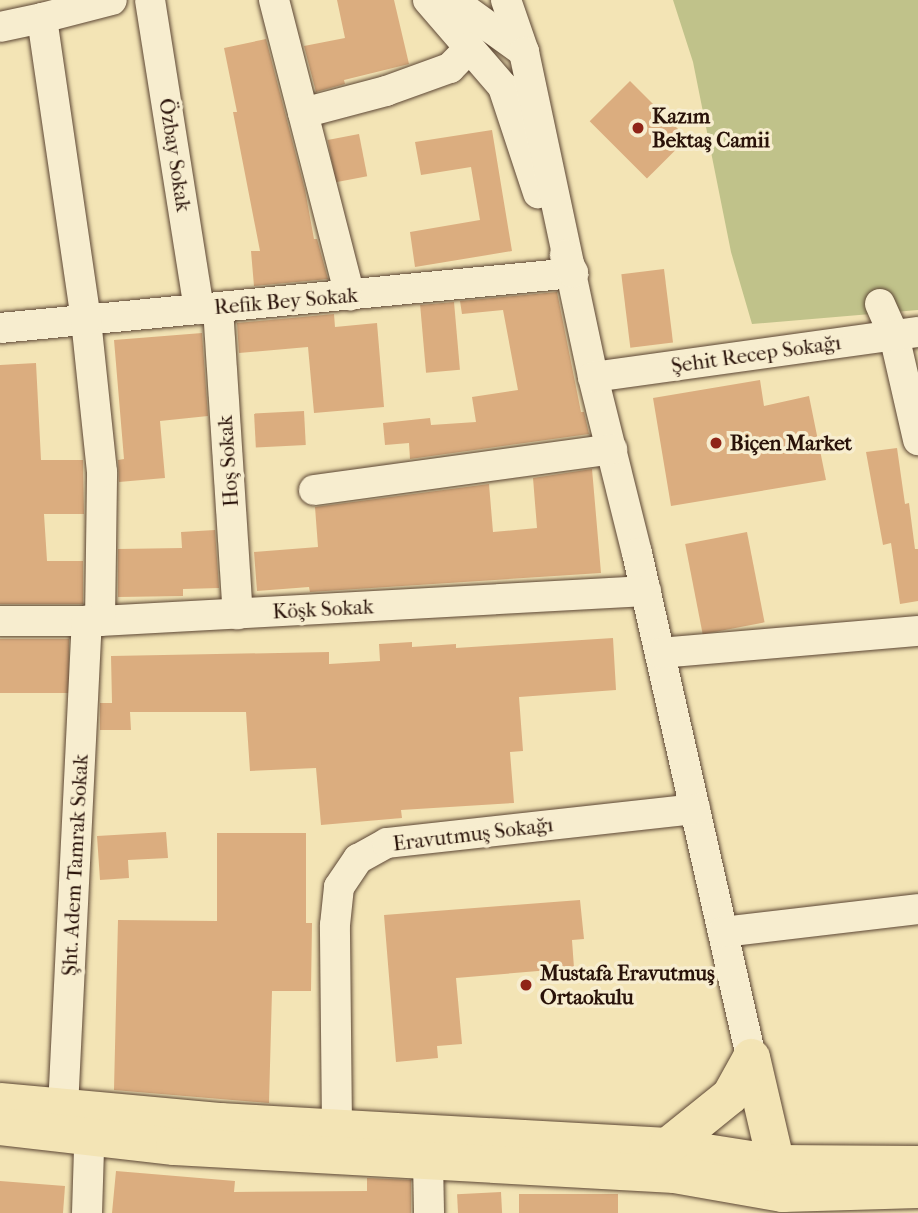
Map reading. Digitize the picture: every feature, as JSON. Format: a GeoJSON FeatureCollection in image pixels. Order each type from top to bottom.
{"type":"FeatureCollection","features":[{"type":"Feature","properties":{"kind":"main road"},"geometry":{"type":"LineString","coordinates":[[667,1146],[730,1095],[751,1057]]}},
{"type":"Feature","properties":{"kind":"main road"},"geometry":{"type":"LineString","coordinates":[[751,1057],[782,1190]]}},
{"type":"Feature","properties":{"kind":"main road"},"geometry":{"type":"LineString","coordinates":[[0,1101],[80,1119],[174,1146],[674,1174],[782,1190],[918,1189]]}},
{"type":"Feature","properties":{"kind":"main road"},"geometry":{"type":"LineString","coordinates":[[0,1126],[80,1119],[337,1126],[667,1146],[782,1190],[918,1164]]}},
{"type":"Feature","properties":{"kind":"street"},"geometry":{"type":"LineString","coordinates":[[0,27],[42,22],[112,0]]}},
{"type":"Feature","properties":{"kind":"street","name":"Özbay Sokak"},"geometry":{"type":"LineString","coordinates":[[150,0],[209,309]]}},
{"type":"Feature","properties":{"kind":"street"},"geometry":{"type":"LineString","coordinates":[[274,0],[350,295]]}},
{"type":"Feature","properties":{"kind":"street"},"geometry":{"type":"LineString","coordinates":[[428,0],[503,87],[542,203],[573,273]]}},
{"type":"Feature","properties":{"kind":"street"},"geometry":{"type":"LineString","coordinates":[[452,0],[524,52]]}},
{"type":"Feature","properties":{"kind":"street"},"geometry":{"type":"LineString","coordinates":[[506,0],[524,52],[593,377],[646,591],[751,1057]]}},
{"type":"Feature","properties":{"kind":"street","name":"Şht. Adem Tamrak Sokak"},"geometry":{"type":"LineString","coordinates":[[42,22],[86,320],[102,472],[94,621],[80,1119],[87,1213]]}},
{"type":"Feature","properties":{"kind":"street"},"geometry":{"type":"LineString","coordinates":[[303,113],[386,92],[450,68],[469,48]]}},
{"type":"Feature","properties":{"kind":"street","name":"Refik Bey Sokak"},"geometry":{"type":"LineString","coordinates":[[0,328],[573,273]]}},
{"type":"Feature","properties":{"kind":"street"},"geometry":{"type":"LineString","coordinates":[[880,304],[906,334],[918,440]]}},
{"type":"Feature","properties":{"kind":"street","name":"Hoş Sokak"},"geometry":{"type":"LineString","coordinates":[[209,309],[238,614]]}},
{"type":"Feature","properties":{"kind":"street","name":"Şehit Recep Sokağı"},"geometry":{"type":"LineString","coordinates":[[593,377],[906,334]]}},
{"type":"Feature","properties":{"kind":"street"},"geometry":{"type":"LineString","coordinates":[[314,490],[612,449]]}},
{"type":"Feature","properties":{"kind":"street","name":"Köşk Sokak"},"geometry":{"type":"LineString","coordinates":[[0,621],[94,621],[646,591]]}},
{"type":"Feature","properties":{"kind":"street"},"geometry":{"type":"LineString","coordinates":[[660,653],[918,631]]}},
{"type":"Feature","properties":{"kind":"street","name":"Eravutmuş Sokağı"},"geometry":{"type":"LineString","coordinates":[[337,1126],[335,925],[339,887],[358,859],[387,843],[695,808]]}},
{"type":"Feature","properties":{"kind":"street"},"geometry":{"type":"LineString","coordinates":[[723,932],[918,909]]}},
{"type":"Feature","properties":{"kind":"street"},"geometry":{"type":"LineString","coordinates":[[428,1160],[429,1213]]}},
{"type":"Feature","properties":{"kind":"green space"},"geometry":{"type":"Polygon","coordinates":[[[673,0],[918,0],[918,310],[752,324],[731,252],[693,62],[673,0]]]}},
{"type":"Feature","properties":{"kind":"building"},"geometry":{"type":"Polygon","coordinates":[[[337,0],[394,0],[409,64],[344,80],[345,84],[316,92],[304,46],[345,38],[337,0]]]}},
{"type":"Feature","properties":{"kind":"building"},"geometry":{"type":"Polygon","coordinates":[[[266,39],[305,190],[314,239],[317,239],[328,279],[254,286],[251,251],[260,251],[233,112],[237,112],[224,48],[266,39]]]}},
{"type":"Feature","properties":{"kind":"building","name":"Kazım Bektaş Camii"},"geometry":{"type":"Polygon","coordinates":[[[630,81],[687,138],[647,179],[590,121],[630,81]]]}},
{"type":"Feature","properties":{"kind":"building"},"geometry":{"type":"Polygon","coordinates":[[[492,130],[512,251],[415,267],[410,232],[480,220],[471,167],[421,175],[415,142],[492,130]]]}},
{"type":"Feature","properties":{"kind":"building"},"geometry":{"type":"Polygon","coordinates":[[[359,134],[367,176],[336,182],[328,140],[359,134]]]}},
{"type":"Feature","properties":{"kind":"building"},"geometry":{"type":"Polygon","coordinates":[[[664,269],[673,342],[630,348],[621,274],[664,269]]]}},
{"type":"Feature","properties":{"kind":"building"},"geometry":{"type":"Polygon","coordinates":[[[557,292],[581,412],[584,412],[589,434],[410,459],[409,443],[385,445],[383,423],[430,418],[431,425],[476,422],[472,397],[518,390],[503,310],[462,314],[460,301],[557,292]]]}},
{"type":"Feature","properties":{"kind":"building"},"geometry":{"type":"Polygon","coordinates":[[[454,302],[460,370],[426,373],[420,305],[454,302]]]}},
{"type":"Feature","properties":{"kind":"building"},"geometry":{"type":"Polygon","coordinates":[[[334,314],[335,327],[377,323],[384,407],[314,413],[308,347],[239,353],[237,323],[334,314]]]}},
{"type":"Feature","properties":{"kind":"building"},"geometry":{"type":"Polygon","coordinates":[[[202,333],[208,416],[160,421],[165,478],[119,482],[118,460],[124,459],[114,340],[202,333]]]}},
{"type":"Feature","properties":{"kind":"building"},"geometry":{"type":"Polygon","coordinates":[[[36,363],[41,460],[83,460],[84,514],[44,514],[47,561],[83,561],[83,604],[0,604],[0,365],[36,363]]]}},
{"type":"Feature","properties":{"kind":"building","name":"Biçen Market"},"geometry":{"type":"Polygon","coordinates":[[[760,380],[764,406],[809,396],[826,480],[671,506],[653,398],[760,380]]]}},
{"type":"Feature","properties":{"kind":"building"},"geometry":{"type":"Polygon","coordinates":[[[304,411],[306,445],[256,448],[254,414],[304,411]]]}},
{"type":"Feature","properties":{"kind":"building"},"geometry":{"type":"Polygon","coordinates":[[[897,448],[905,504],[909,503],[915,549],[918,549],[918,601],[900,604],[891,543],[883,545],[866,452],[897,448]]]}},
{"type":"Feature","properties":{"kind":"building"},"geometry":{"type":"Polygon","coordinates":[[[592,469],[601,573],[310,592],[309,587],[257,591],[254,552],[318,547],[315,507],[489,484],[493,532],[537,528],[533,478],[592,469]]]}},
{"type":"Feature","properties":{"kind":"building"},"geometry":{"type":"Polygon","coordinates":[[[215,530],[219,588],[183,589],[183,596],[118,597],[118,549],[182,548],[181,532],[215,530]]]}},
{"type":"Feature","properties":{"kind":"building"},"geometry":{"type":"Polygon","coordinates":[[[747,532],[765,622],[703,634],[685,544],[747,532]]]}},
{"type":"Feature","properties":{"kind":"building"},"geometry":{"type":"Polygon","coordinates":[[[613,638],[616,690],[519,697],[523,751],[510,752],[514,803],[401,810],[402,818],[321,825],[316,768],[250,771],[246,712],[130,712],[131,730],[100,730],[100,703],[112,703],[111,656],[329,652],[329,664],[380,661],[379,644],[412,642],[412,647],[456,644],[456,648],[613,638]]]}},
{"type":"Feature","properties":{"kind":"building"},"geometry":{"type":"Polygon","coordinates":[[[0,639],[69,639],[69,693],[0,693],[0,639]]]}},
{"type":"Feature","properties":{"kind":"building"},"geometry":{"type":"Polygon","coordinates":[[[166,832],[168,858],[128,860],[129,878],[100,880],[97,836],[166,832]]]}},
{"type":"Feature","properties":{"kind":"building"},"geometry":{"type":"Polygon","coordinates":[[[217,833],[306,833],[306,923],[312,923],[311,991],[272,991],[269,1103],[114,1090],[118,920],[217,921],[217,833]]]}},
{"type":"Feature","properties":{"kind":"building"},"geometry":{"type":"Polygon","coordinates":[[[580,900],[584,939],[572,940],[574,968],[456,978],[462,1044],[437,1046],[438,1058],[396,1062],[384,915],[580,900]]]}},
{"type":"Feature","properties":{"kind":"building"},"geometry":{"type":"Polygon","coordinates":[[[116,1171],[235,1181],[234,1192],[367,1191],[367,1178],[411,1180],[411,1213],[112,1213],[116,1171]]]}},
{"type":"Feature","properties":{"kind":"building"},"geometry":{"type":"Polygon","coordinates":[[[0,1181],[65,1186],[63,1213],[0,1213],[0,1181]]]}},
{"type":"Feature","properties":{"kind":"building"},"geometry":{"type":"Polygon","coordinates":[[[501,1192],[502,1213],[458,1213],[457,1194],[501,1192]]]}},
{"type":"Feature","properties":{"kind":"building"},"geometry":{"type":"Polygon","coordinates":[[[519,1194],[618,1194],[618,1213],[519,1213],[519,1194]]]}},
{"type":"Feature","properties":{"kind":"place","name":"Kazım Bektaş Camii"},"geometry":{"type":"Point","coordinates":[638,128]}},
{"type":"Feature","properties":{"kind":"place","name":"Biçen Market"},"geometry":{"type":"Point","coordinates":[716,443]}},
{"type":"Feature","properties":{"kind":"place","name":"Mustafa Eravutmuş Ortaokulu"},"geometry":{"type":"Point","coordinates":[526,985]}}]}
